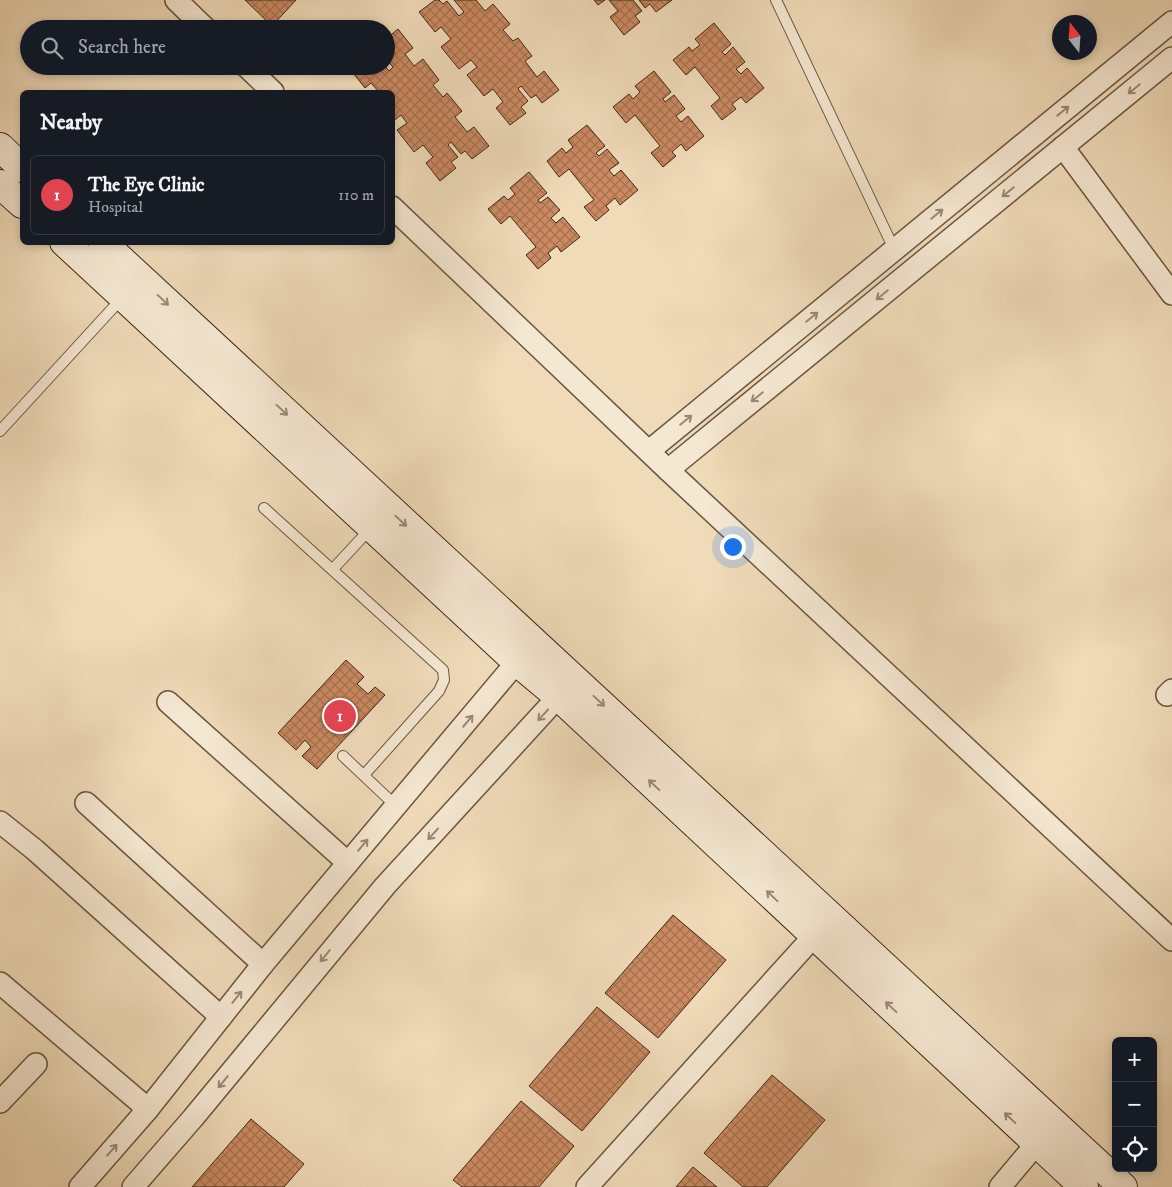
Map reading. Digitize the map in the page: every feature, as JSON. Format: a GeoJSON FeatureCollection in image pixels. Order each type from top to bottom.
{"type":"FeatureCollection","features":[{"type":"Feature","properties":{"kind":"main road"},"geometry":{"type":"LineString","coordinates":[[0,147],[20,166]]}},
{"type":"Feature","properties":{"kind":"main road"},"geometry":{"type":"LineString","coordinates":[[0,184],[20,202]]}},
{"type":"Feature","properties":{"kind":"main road"},"geometry":{"type":"LineString","coordinates":[[68,245],[132,288],[525,653]]}},
{"type":"Feature","properties":{"kind":"main road"},"geometry":{"type":"LineString","coordinates":[[104,245],[132,288],[372,527],[567,688],[1123,1187]]}},
{"type":"Feature","properties":{"kind":"main road"},"geometry":{"type":"LineString","coordinates":[[567,688],[814,936],[1084,1187]]}},
{"type":"Feature","properties":{"kind":"street"},"geometry":{"type":"LineString","coordinates":[[176,0],[197,20]]}},
{"type":"Feature","properties":{"kind":"street"},"geometry":{"type":"LineString","coordinates":[[648,451],[1172,22]]}},
{"type":"Feature","properties":{"kind":"street"},"geometry":{"type":"LineString","coordinates":[[668,470],[1172,58]]}},
{"type":"Feature","properties":{"kind":"street"},"geometry":{"type":"LineString","coordinates":[[255,75],[271,90]]}},
{"type":"Feature","properties":{"kind":"street"},"geometry":{"type":"LineString","coordinates":[[1064,147],[1172,294]]}},
{"type":"Feature","properties":{"kind":"street"},"geometry":{"type":"LineString","coordinates":[[395,210],[668,470],[1172,940]]}},
{"type":"Feature","properties":{"kind":"street"},"geometry":{"type":"LineString","coordinates":[[80,1187],[148,1109],[263,964],[525,653]]}},
{"type":"Feature","properties":{"kind":"street"},"geometry":{"type":"LineString","coordinates":[[133,1187],[193,1118],[372,901],[567,688]]}},
{"type":"Feature","properties":{"kind":"street"},"geometry":{"type":"LineString","coordinates":[[168,702],[348,863]]}},
{"type":"Feature","properties":{"kind":"street"},"geometry":{"type":"LineString","coordinates":[[86,803],[263,964]]}},
{"type":"Feature","properties":{"kind":"street"},"geometry":{"type":"LineString","coordinates":[[0,822],[35,850],[221,1017]]}},
{"type":"Feature","properties":{"kind":"street"},"geometry":{"type":"LineString","coordinates":[[587,1187],[814,936]]}},
{"type":"Feature","properties":{"kind":"street"},"geometry":{"type":"LineString","coordinates":[[0,983],[148,1109]]}},
{"type":"Feature","properties":{"kind":"street"},"geometry":{"type":"LineString","coordinates":[[0,1102],[36,1064]]}},
{"type":"Feature","properties":{"kind":"street"},"geometry":{"type":"LineString","coordinates":[[1000,1187],[1037,1143]]}},
{"type":"Feature","properties":{"kind":"lane"},"geometry":{"type":"LineString","coordinates":[[776,0],[894,250]]}},
{"type":"Feature","properties":{"kind":"lane"},"geometry":{"type":"LineString","coordinates":[[0,431],[132,288]]}},
{"type":"Feature","properties":{"kind":"lane"},"geometry":{"type":"LineString","coordinates":[[264,508],[443,670],[444,680],[439,691],[364,775]]}},
{"type":"Feature","properties":{"kind":"lane"},"geometry":{"type":"LineString","coordinates":[[333,569],[372,527]]}},
{"type":"Feature","properties":{"kind":"lane"},"geometry":{"type":"LineString","coordinates":[[343,756],[396,806]]}},
{"type":"Feature","properties":{"kind":"building"},"geometry":{"type":"Polygon","coordinates":[[[245,0],[296,0],[278,20],[266,20],[245,0]]]}},
{"type":"Feature","properties":{"kind":"building"},"geometry":{"type":"Polygon","coordinates":[[[435,0],[439,0],[443,4],[447,1],[459,16],[464,12],[454,0],[476,0],[485,11],[493,4],[510,24],[503,30],[513,41],[518,38],[532,56],[525,61],[537,77],[544,71],[559,90],[542,103],[536,95],[531,98],[521,86],[518,89],[528,101],[521,107],[526,113],[510,125],[496,108],[503,102],[493,89],[484,96],[467,75],[477,67],[471,60],[459,69],[441,47],[451,39],[441,27],[435,32],[419,12],[435,0]]]}},
{"type":"Feature","properties":{"kind":"building"},"geometry":{"type":"Polygon","coordinates":[[[594,0],[605,0],[598,5],[594,0]]]}},
{"type":"Feature","properties":{"kind":"building"},"geometry":{"type":"Polygon","coordinates":[[[609,0],[633,0],[642,11],[635,16],[640,22],[624,35],[610,17],[618,11],[609,0]]]}},
{"type":"Feature","properties":{"kind":"building"},"geometry":{"type":"Polygon","coordinates":[[[639,0],[672,0],[656,12],[650,4],[645,8],[639,0]]]}},
{"type":"Feature","properties":{"kind":"building"},"geometry":{"type":"Polygon","coordinates":[[[714,23],[731,44],[722,52],[725,55],[733,47],[745,62],[736,69],[741,74],[747,68],[764,88],[746,103],[741,97],[732,104],[736,109],[722,120],[711,106],[720,98],[695,67],[686,75],[673,60],[689,47],[692,51],[700,45],[695,39],[714,23]]]}},
{"type":"Feature","properties":{"kind":"building"},"geometry":{"type":"Polygon","coordinates":[[[398,29],[413,48],[405,54],[414,66],[423,59],[439,80],[433,85],[443,97],[447,93],[462,111],[455,117],[467,132],[474,127],[489,146],[472,159],[465,151],[461,154],[451,142],[448,145],[458,157],[451,162],[456,168],[440,181],[426,163],[433,157],[423,145],[414,152],[397,130],[407,123],[401,115],[395,120],[395,90],[377,90],[371,83],[365,88],[355,75],[395,75],[395,32],[398,29]]]}},
{"type":"Feature","properties":{"kind":"building"},"geometry":{"type":"Polygon","coordinates":[[[654,71],[671,92],[663,99],[665,102],[674,95],[685,109],[676,116],[681,122],[688,116],[704,136],[686,151],[681,144],[672,152],[676,156],[663,167],[651,153],[660,146],[635,115],[626,123],[613,107],[629,94],[633,99],[640,92],[635,86],[654,71]]]}},
{"type":"Feature","properties":{"kind":"building"},"geometry":{"type":"Polygon","coordinates":[[[587,125],[605,146],[596,153],[599,156],[607,149],[619,163],[609,170],[614,176],[621,170],[638,190],[620,205],[615,198],[606,206],[609,210],[596,221],[584,207],[594,200],[569,169],[559,177],[547,161],[562,148],[566,153],[573,147],[568,140],[587,125]]]}},
{"type":"Feature","properties":{"kind":"building"},"geometry":{"type":"Polygon","coordinates":[[[529,172],[547,193],[538,200],[540,203],[548,197],[560,210],[551,218],[556,223],[563,217],[580,237],[561,252],[557,246],[548,253],[551,258],[538,269],[526,255],[536,247],[510,216],[501,224],[488,209],[504,196],[508,200],[515,194],[510,188],[529,172]]]}},
{"type":"Feature","properties":{"kind":"building"},"geometry":{"type":"Polygon","coordinates":[[[346,660],[364,677],[357,684],[368,694],[375,687],[385,695],[317,769],[302,756],[311,747],[305,740],[296,750],[278,733],[346,660]]]}},
{"type":"Feature","properties":{"kind":"building"},"geometry":{"type":"Polygon","coordinates":[[[673,915],[726,960],[658,1038],[605,993],[673,915]]]}},
{"type":"Feature","properties":{"kind":"building"},"geometry":{"type":"Polygon","coordinates":[[[597,1007],[650,1052],[582,1131],[529,1086],[597,1007]]]}},
{"type":"Feature","properties":{"kind":"building"},"geometry":{"type":"Polygon","coordinates":[[[772,1075],[825,1120],[767,1187],[743,1187],[704,1153],[772,1075]]]}},
{"type":"Feature","properties":{"kind":"building"},"geometry":{"type":"Polygon","coordinates":[[[521,1101],[574,1146],[539,1187],[462,1187],[453,1180],[521,1101]]]}},
{"type":"Feature","properties":{"kind":"building"},"geometry":{"type":"Polygon","coordinates":[[[251,1119],[304,1164],[284,1187],[192,1187],[251,1119]]]}},
{"type":"Feature","properties":{"kind":"building"},"geometry":{"type":"Polygon","coordinates":[[[693,1167],[717,1187],[676,1187],[693,1167]]]}},
{"type":"Feature","properties":{"kind":"place","name":"The Eye Clinic"},"geometry":{"type":"Point","coordinates":[340,716]}}]}
